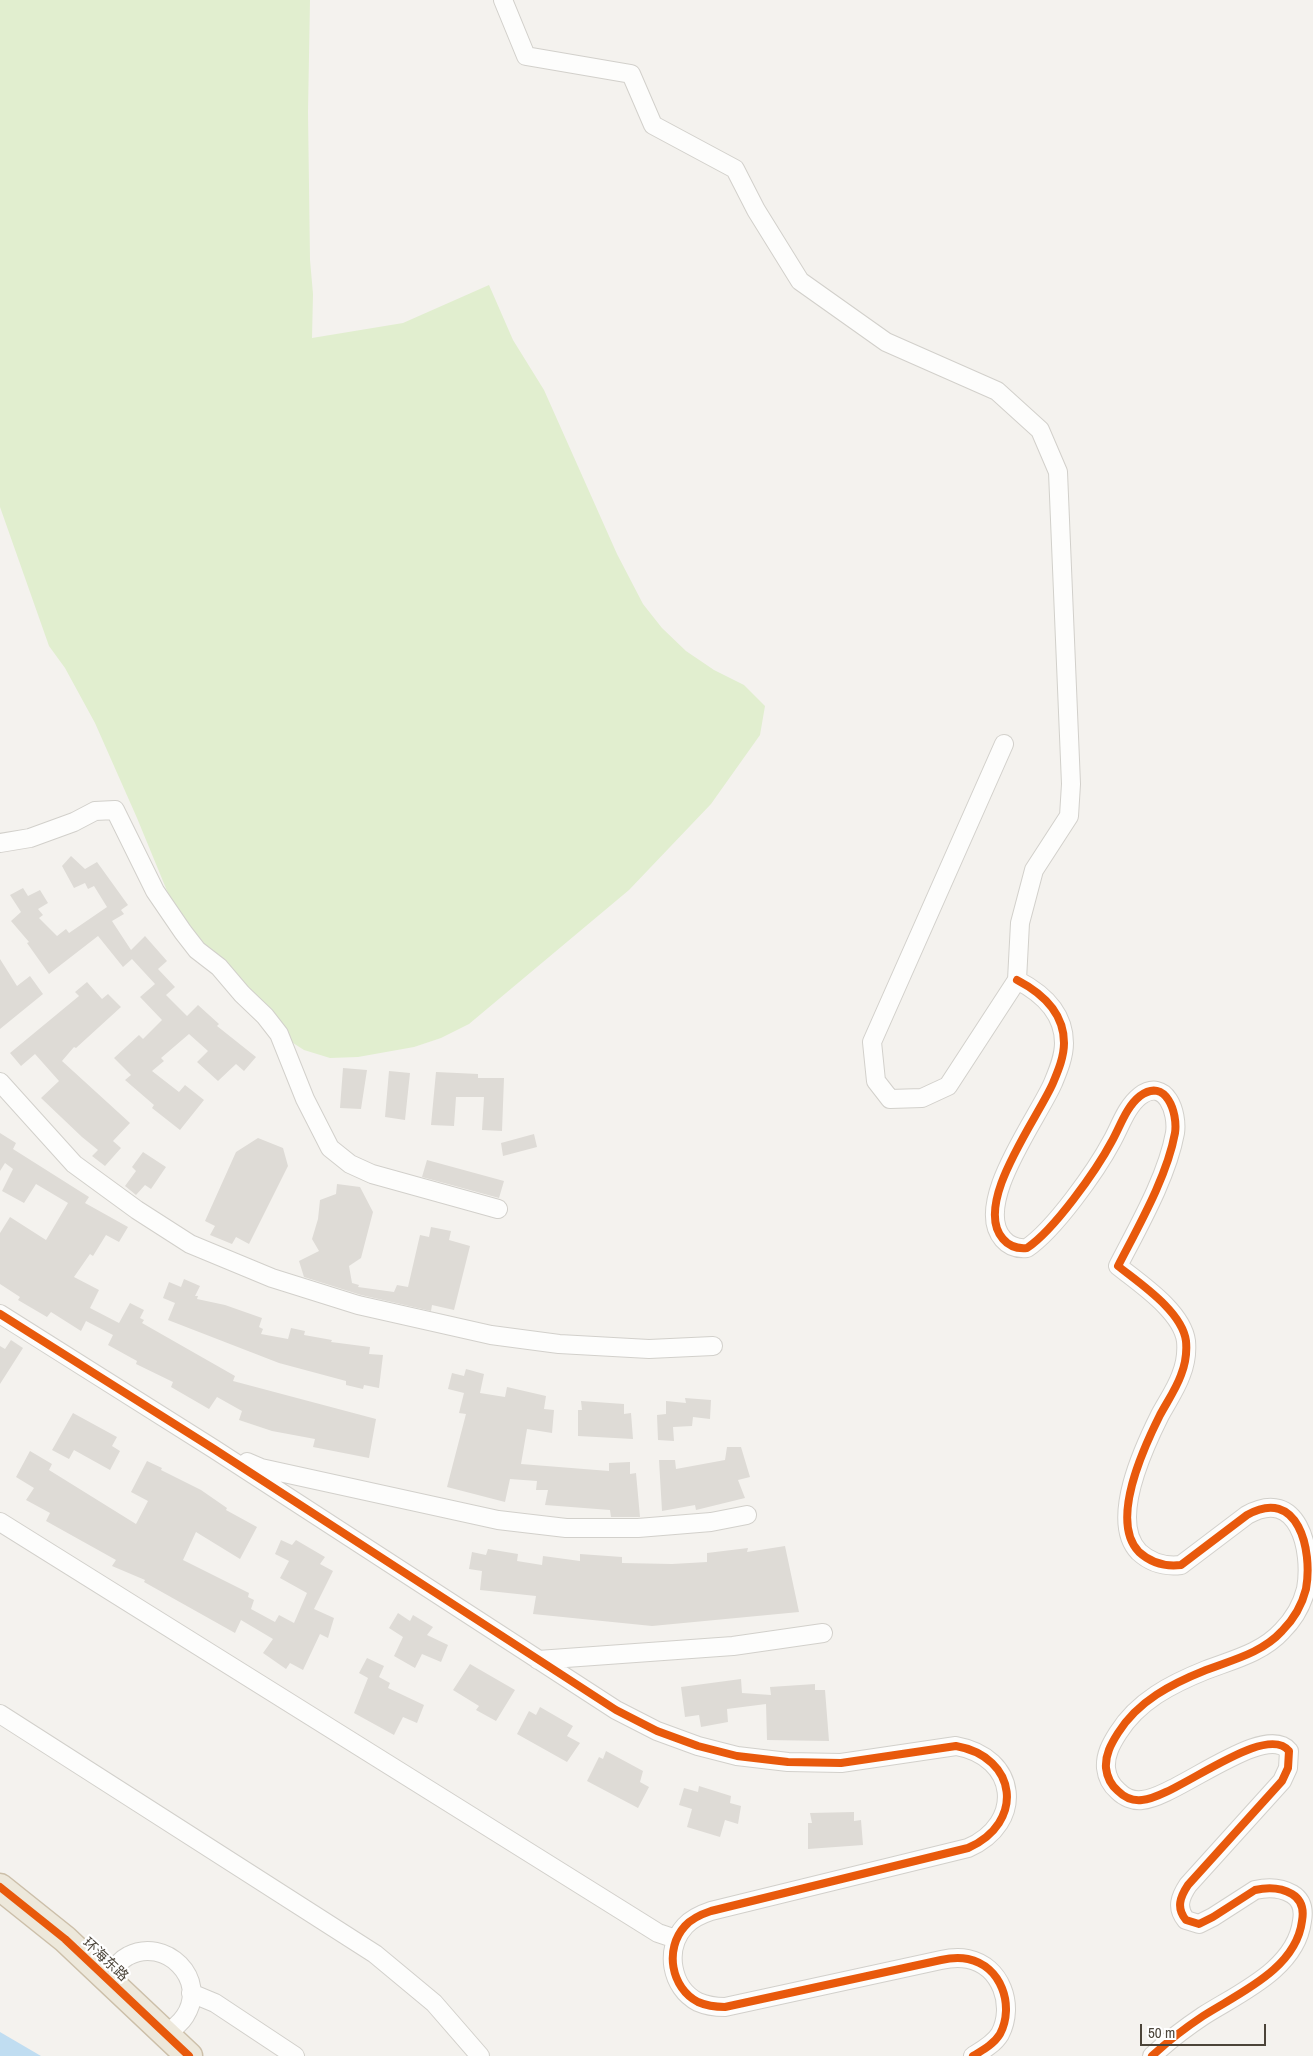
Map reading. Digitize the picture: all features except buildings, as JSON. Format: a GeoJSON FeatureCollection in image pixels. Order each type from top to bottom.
{"type":"FeatureCollection","features":[{"type":"Feature","properties":{"kind":"highway","name":"环海东路"},"geometry":{"type":"LineString","coordinates":[[0,1887],[65,1939],[188,2056]]}},
{"type":"Feature","properties":{"kind":"street"},"geometry":{"type":"LineString","coordinates":[[503,0],[526,56],[631,74],[653,125],[735,169],[756,210],[800,281],[886,342],[997,391],[1040,430],[1058,472],[1071,784],[1069,816],[1034,870],[1020,923],[1017,980],[948,1086],[922,1098],[890,1099],[876,1081],[872,1042],[1004,744]]}},
{"type":"Feature","properties":{"kind":"street"},"geometry":{"type":"LineString","coordinates":[[0,843],[37,836],[74,822],[95,811],[115,810],[156,891],[183,932],[197,950],[220,967],[279,1034],[305,1099],[330,1148],[350,1164],[372,1174],[498,1209]]}},
{"type":"Feature","properties":{"kind":"street"},"geometry":{"type":"LineString","coordinates":[[1017,980],[1035,989],[1048,1002],[1061,1025],[1064,1044],[1061,1061],[1053,1083],[998,1191],[995,1222],[999,1233],[1006,1242],[1016,1248],[1027,1248],[1048,1229],[1094,1170],[1112,1142],[1128,1109],[1140,1096],[1150,1092],[1162,1094],[1171,1102],[1176,1116],[1174,1136],[1164,1168],[1118,1266],[1170,1311],[1184,1333],[1186,1341],[1185,1359],[1181,1376],[1150,1435],[1130,1490],[1127,1515],[1130,1538],[1136,1549],[1156,1563],[1170,1566],[1181,1565],[1247,1515],[1258,1509],[1270,1508],[1286,1512],[1292,1517],[1302,1530],[1307,1549],[1307,1581],[1302,1601],[1293,1618],[1281,1632],[1253,1652],[1186,1679],[1151,1698],[1135,1711],[1123,1725],[1109,1748],[1106,1765],[1110,1781],[1120,1794],[1127,1798],[1142,1800],[1166,1793],[1254,1747],[1273,1743],[1285,1746],[1289,1751],[1288,1768],[1282,1781],[1188,1885],[1181,1896],[1180,1908],[1186,1920],[1199,1924],[1255,1890],[1279,1888],[1295,1896],[1301,1903],[1302,1925],[1296,1939],[1288,1952],[1268,1974],[1182,2031],[1152,2056]]}},
{"type":"Feature","properties":{"kind":"street"},"geometry":{"type":"LineString","coordinates":[[0,1082],[74,1164],[137,1210],[190,1244],[272,1278],[358,1305],[491,1335],[558,1344],[648,1349],[712,1346]]}},
{"type":"Feature","properties":{"kind":"street"},"geometry":{"type":"LineString","coordinates":[[0,1314],[214,1449],[616,1710],[657,1731],[698,1746],[737,1756],[788,1762],[841,1762],[956,1746],[973,1749],[988,1757],[999,1770],[1006,1785],[1007,1801],[1003,1817],[995,1831],[983,1841],[968,1848],[697,1916],[684,1926],[676,1939],[672,1954],[673,1969],[678,1982],[686,1994],[698,2002],[711,2007],[725,2007],[955,1957],[969,1959],[983,1965],[994,1974],[1002,1986],[1006,2002],[1006,2019],[999,2035],[988,2048],[973,2056]]}},
{"type":"Feature","properties":{"kind":"street"},"geometry":{"type":"LineString","coordinates":[[214,1449],[261,1468],[498,1520],[546,1526],[566,1528],[638,1528],[711,1522],[747,1515]]}},
{"type":"Feature","properties":{"kind":"street"},"geometry":{"type":"LineString","coordinates":[[0,1522],[658,1933],[676,1939]]}},
{"type":"Feature","properties":{"kind":"street"},"geometry":{"type":"LineString","coordinates":[[538,1660],[733,1646],[823,1634]]}},
{"type":"Feature","properties":{"kind":"street"},"geometry":{"type":"LineString","coordinates":[[0,1714],[375,1954],[434,2003],[480,2056]]}},
{"type":"Feature","properties":{"kind":"street"},"geometry":{"type":"LineString","coordinates":[[107,1979],[116,1965],[127,1956],[140,1951],[153,1950],[166,1954],[178,1961],[187,1973],[192,1987],[191,2002],[186,2015],[165,2034]]}},
{"type":"Feature","properties":{"kind":"street"},"geometry":{"type":"LineString","coordinates":[[191,1993],[215,2003],[295,2056]]}},
{"type":"Feature","properties":{"kind":"green space"},"geometry":{"type":"Polygon","coordinates":[[[0,0],[310,0],[308,112],[310,260],[313,294],[312,338],[403,323],[489,285],[513,340],[544,390],[617,554],[643,604],[662,628],[686,651],[714,670],[744,685],[765,706],[760,735],[711,804],[629,890],[469,1024],[441,1038],[414,1047],[358,1057],[330,1058],[304,1050],[279,1034],[219,976],[190,926],[172,903],[95,723],[65,668],[49,646],[0,507],[0,0]]]}},
{"type":"Feature","properties":{"kind":"water"},"geometry":{"type":"Polygon","coordinates":[[[0,2032],[41,2056],[0,2056],[0,2032]]]}},
{"type":"Feature","properties":{"kind":"cycle path"},"geometry":{"type":"LineString","coordinates":[[1017,980],[1043,997],[1056,1013],[1063,1032],[1064,1048],[1059,1069],[1053,1083],[1022,1139],[1001,1183],[996,1205],[996,1224],[1005,1241],[1020,1248],[1027,1248],[1049,1228],[1074,1199],[1105,1153],[1127,1111],[1140,1096],[1149,1091],[1157,1091],[1163,1094],[1172,1107],[1174,1116],[1175,1133],[1166,1167],[1118,1266],[1148,1289],[1168,1309],[1177,1319],[1186,1341],[1184,1367],[1181,1375],[1146,1446],[1132,1484],[1127,1522],[1131,1539],[1139,1552],[1148,1559],[1163,1565],[1181,1565],[1247,1515],[1264,1508],[1279,1509],[1290,1515],[1298,1526],[1304,1541],[1307,1557],[1306,1589],[1300,1606],[1294,1617],[1274,1639],[1256,1650],[1193,1675],[1156,1695],[1126,1722],[1113,1741],[1108,1754],[1106,1768],[1111,1783],[1123,1795],[1132,1799],[1142,1800],[1157,1796],[1241,1753],[1261,1746],[1277,1744],[1289,1751],[1288,1768],[1282,1781],[1188,1885],[1181,1898],[1180,1907],[1186,1920],[1199,1924],[1255,1890],[1269,1888],[1283,1890],[1295,1896],[1302,1906],[1303,1917],[1298,1938],[1278,1966],[1264,1978],[1196,2021],[1152,2056]]}},
{"type":"Feature","properties":{"kind":"cycle path"},"geometry":{"type":"LineString","coordinates":[[0,1314],[214,1449],[616,1710],[657,1731],[698,1746],[737,1756],[788,1762],[841,1763],[956,1746],[977,1753],[992,1763],[1002,1777],[1007,1792],[1006,1808],[999,1823],[986,1837],[968,1848],[704,1913],[688,1923],[678,1935],[673,1956],[676,1978],[689,1996],[698,2002],[725,2007],[944,1959],[968,1959],[979,1963],[997,1978],[1002,1988],[1006,2011],[998,2038],[973,2056]]}},
{"type":"Feature","properties":{"kind":"cycle path"},"geometry":{"type":"LineString","coordinates":[[0,1887],[65,1939],[189,2056]]}}]}
